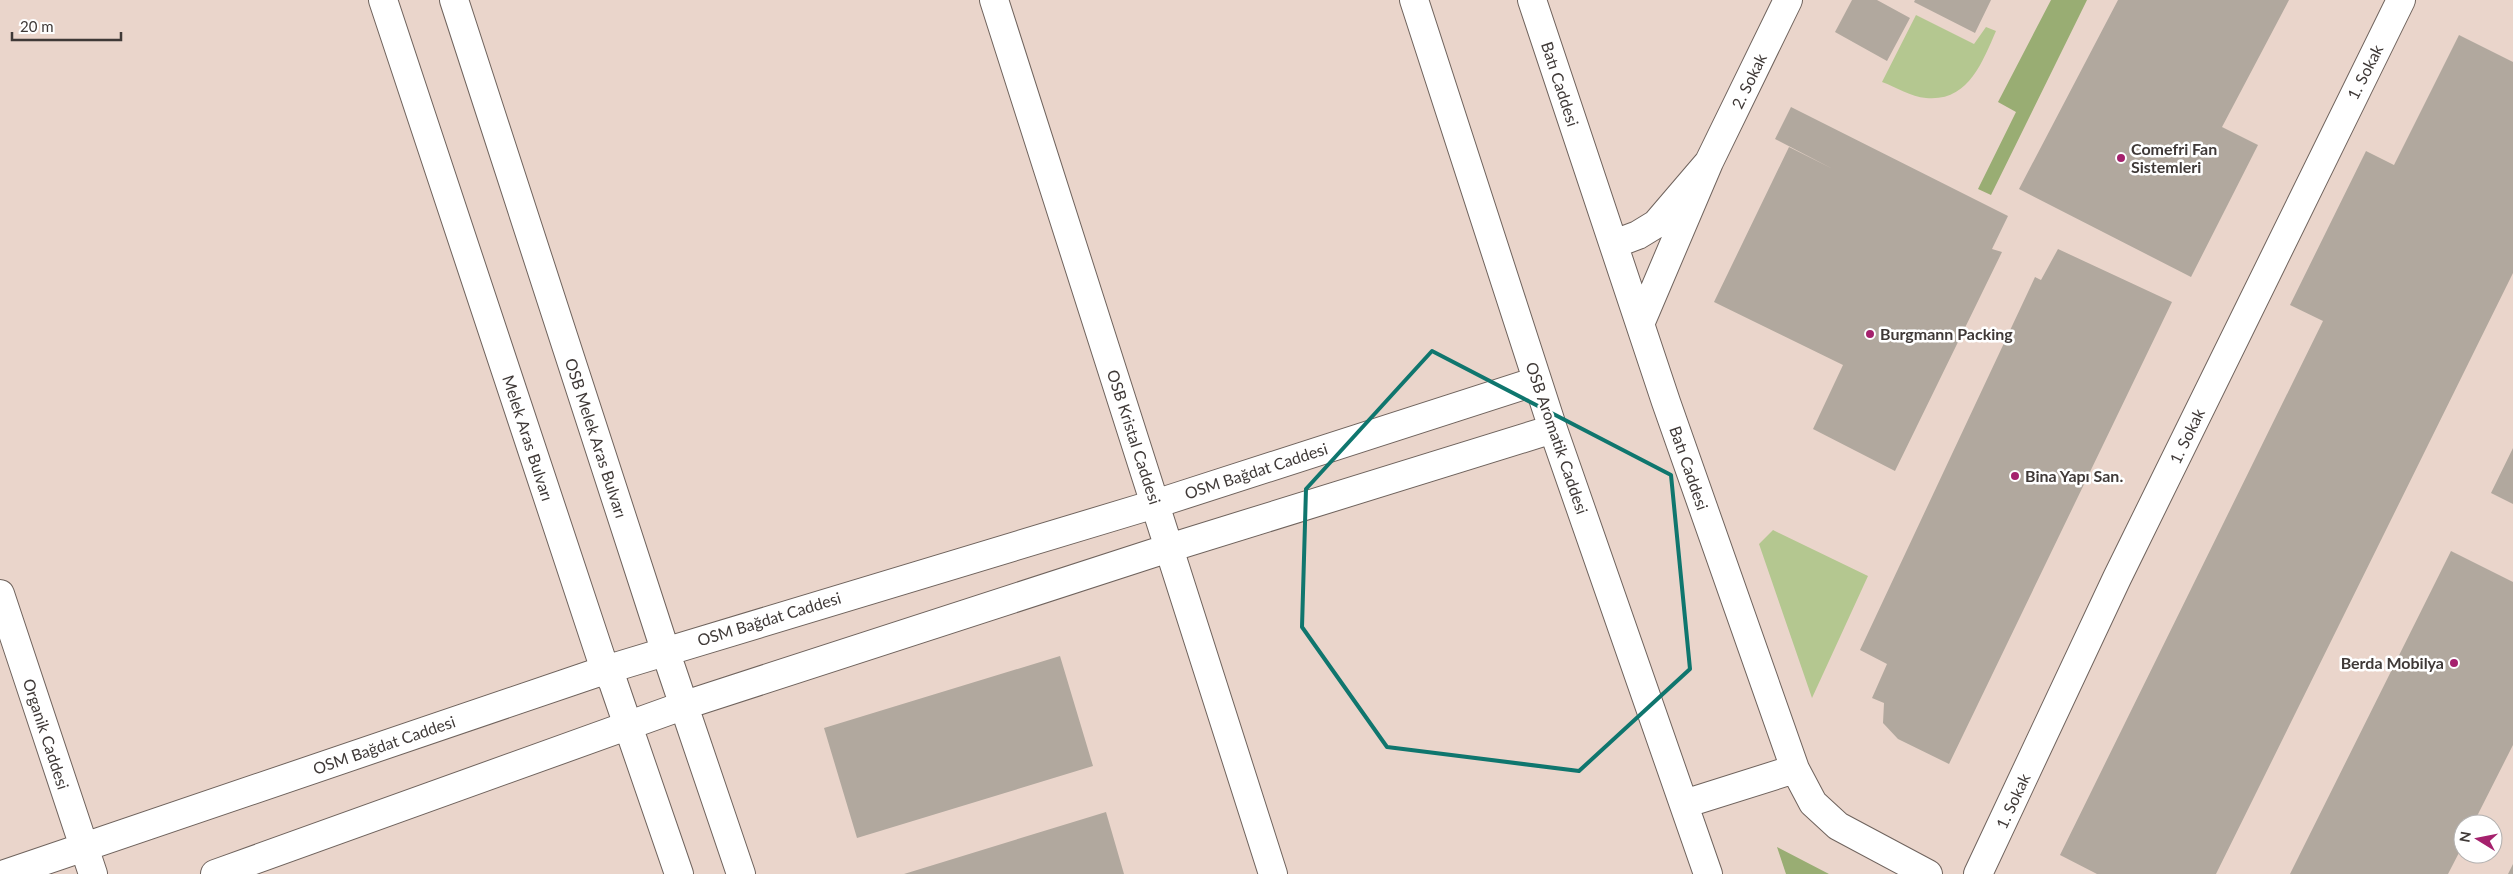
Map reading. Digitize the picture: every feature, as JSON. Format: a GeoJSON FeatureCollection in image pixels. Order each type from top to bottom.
{"type":"FeatureCollection","features":[{"type":"Feature","properties":{"kind":"street","name":"Melek Aras Bulvarı"},"geometry":{"type":"LineString","coordinates":[[383,0],[605,670],[613,682],[679,874]]}},
{"type":"Feature","properties":{"kind":"street","name":"OSB Melek Aras Bulvarı"},"geometry":{"type":"LineString","coordinates":[[454,0],[665,650],[742,874]]}},
{"type":"Feature","properties":{"kind":"street","name":"OSB Kristal Caddesi"},"geometry":{"type":"LineString","coordinates":[[994,0],[1274,874]]}},
{"type":"Feature","properties":{"kind":"street","name":"OSB Aromatik Caddesi"},"geometry":{"type":"LineString","coordinates":[[1414,0],[1553,429],[1708,874]]}},
{"type":"Feature","properties":{"kind":"street","name":"Batı Caddesi"},"geometry":{"type":"LineString","coordinates":[[1532,0],[1640,324],[1795,769],[1813,802],[1838,826],[1928,874]]}},
{"type":"Feature","properties":{"kind":"street","name":"2. Sokak"},"geometry":{"type":"LineString","coordinates":[[1640,324],[1709,162],[1788,0]]}},
{"type":"Feature","properties":{"kind":"street","name":"1. Sokak"},"geometry":{"type":"LineString","coordinates":[[1978,874],[2117,578],[2401,0]]}},
{"type":"Feature","properties":{"kind":"street","name":"2. Sokak"},"geometry":{"type":"LineString","coordinates":[[1614,244],[1638,235],[1656,224],[1709,162]]}},
{"type":"Feature","properties":{"kind":"street","name":"OSM Bağdat Caddesi"},"geometry":{"type":"LineString","coordinates":[[5,874],[665,650],[1155,504],[1537,381]]}},
{"type":"Feature","properties":{"kind":"street"},"geometry":{"type":"LineString","coordinates":[[215,874],[685,705],[1170,548],[1553,429]]}},
{"type":"Feature","properties":{"kind":"street","name":"Organik Caddesi"},"geometry":{"type":"LineString","coordinates":[[0,594],[93,874]]}},
{"type":"Feature","properties":{"kind":"street"},"geometry":{"type":"LineString","coordinates":[[1684,804],[1795,769]]}},
{"type":"Feature","properties":{"kind":"highlighted area"},"geometry":{"type":"Polygon","coordinates":[[[1432,351],[1671,475],[1690,669],[1579,771],[1387,747],[1302,627],[1306,489],[1432,351]]]}},
{"type":"Feature","properties":{"kind":"shaded area"},"geometry":{"type":"Polygon","coordinates":[[[0,0],[2513,0],[2513,874],[0,874],[0,0]]]}},
{"type":"Feature","properties":{"kind":"green space"},"geometry":{"type":"Polygon","coordinates":[[[2051,0],[2087,0],[1991,195],[1978,189],[2016,112],[1998,102],[2051,0]]]}},
{"type":"Feature","properties":{"kind":"green space"},"geometry":{"type":"Polygon","coordinates":[[[1916,15],[1974,44],[1986,27],[1996,31],[1979,67],[1963,87],[1953,94],[1940,98],[1920,97],[1882,82],[1916,15]]]}},
{"type":"Feature","properties":{"kind":"green space"},"geometry":{"type":"Polygon","coordinates":[[[1773,530],[1868,576],[1812,698],[1759,544],[1773,530]]]}},
{"type":"Feature","properties":{"kind":"green space"},"geometry":{"type":"Polygon","coordinates":[[[1777,847],[1829,874],[1786,874],[1777,847]]]}},
{"type":"Feature","properties":{"kind":"building"},"geometry":{"type":"Polygon","coordinates":[[[1852,0],[1877,0],[1910,18],[1887,61],[1835,32],[1852,0]]]}},
{"type":"Feature","properties":{"kind":"building"},"geometry":{"type":"Polygon","coordinates":[[[1915,0],[1991,0],[1975,33],[1914,2],[1915,0]]]}},
{"type":"Feature","properties":{"kind":"building","name":"Comefri Fan Sistemleri"},"geometry":{"type":"Polygon","coordinates":[[[2118,0],[2289,0],[2222,127],[2258,145],[2191,277],[2019,189],[2118,0]]]}},
{"type":"Feature","properties":{"kind":"building"},"geometry":{"type":"Polygon","coordinates":[[[2459,35],[2513,62],[2513,273],[2216,874],[2097,874],[2060,855],[2323,321],[2290,305],[2366,151],[2394,165],[2459,35]]]}},
{"type":"Feature","properties":{"kind":"building","name":"Burgmann Packing"},"geometry":{"type":"Polygon","coordinates":[[[1791,107],[2008,216],[1992,249],[2002,252],[1895,471],[1813,429],[1843,365],[1714,302],[1789,147],[1833,169],[1775,139],[1791,107]]]}},
{"type":"Feature","properties":{"kind":"building","name":"Bina Yapı San."},"geometry":{"type":"Polygon","coordinates":[[[2058,249],[2172,302],[1949,764],[1898,739],[1883,723],[1884,703],[1872,698],[1887,664],[1860,650],[2035,277],[2041,280],[2058,249]]]}},
{"type":"Feature","properties":{"kind":"building"},"geometry":{"type":"Polygon","coordinates":[[[2513,448],[2513,504],[2491,493],[2513,448]]]}},
{"type":"Feature","properties":{"kind":"building","name":"Berda Mobilya"},"geometry":{"type":"Polygon","coordinates":[[[2451,551],[2513,582],[2513,745],[2478,814],[2453,814],[2453,864],[2448,874],[2290,874],[2451,551]]]}},
{"type":"Feature","properties":{"kind":"building"},"geometry":{"type":"Polygon","coordinates":[[[1060,656],[1093,766],[857,838],[824,728],[1060,656]]]}},
{"type":"Feature","properties":{"kind":"building"},"geometry":{"type":"Polygon","coordinates":[[[1106,812],[1124,874],[904,874],[1106,812]]]}},
{"type":"Feature","properties":{"kind":"building"},"geometry":{"type":"Polygon","coordinates":[[[2513,864],[2513,874],[2508,874],[2513,864]]]}},
{"type":"Feature","properties":{"kind":"place","name":"Comefri Fan Sistemleri"},"geometry":{"type":"Point","coordinates":[2121,158]}},
{"type":"Feature","properties":{"kind":"place","name":"Burgmann Packing"},"geometry":{"type":"Point","coordinates":[1870,334]}},
{"type":"Feature","properties":{"kind":"place","name":"Bina Yapı San."},"geometry":{"type":"Point","coordinates":[2015,476]}},
{"type":"Feature","properties":{"kind":"place","name":"Berda Mobilya"},"geometry":{"type":"Point","coordinates":[2454,663]}}]}
